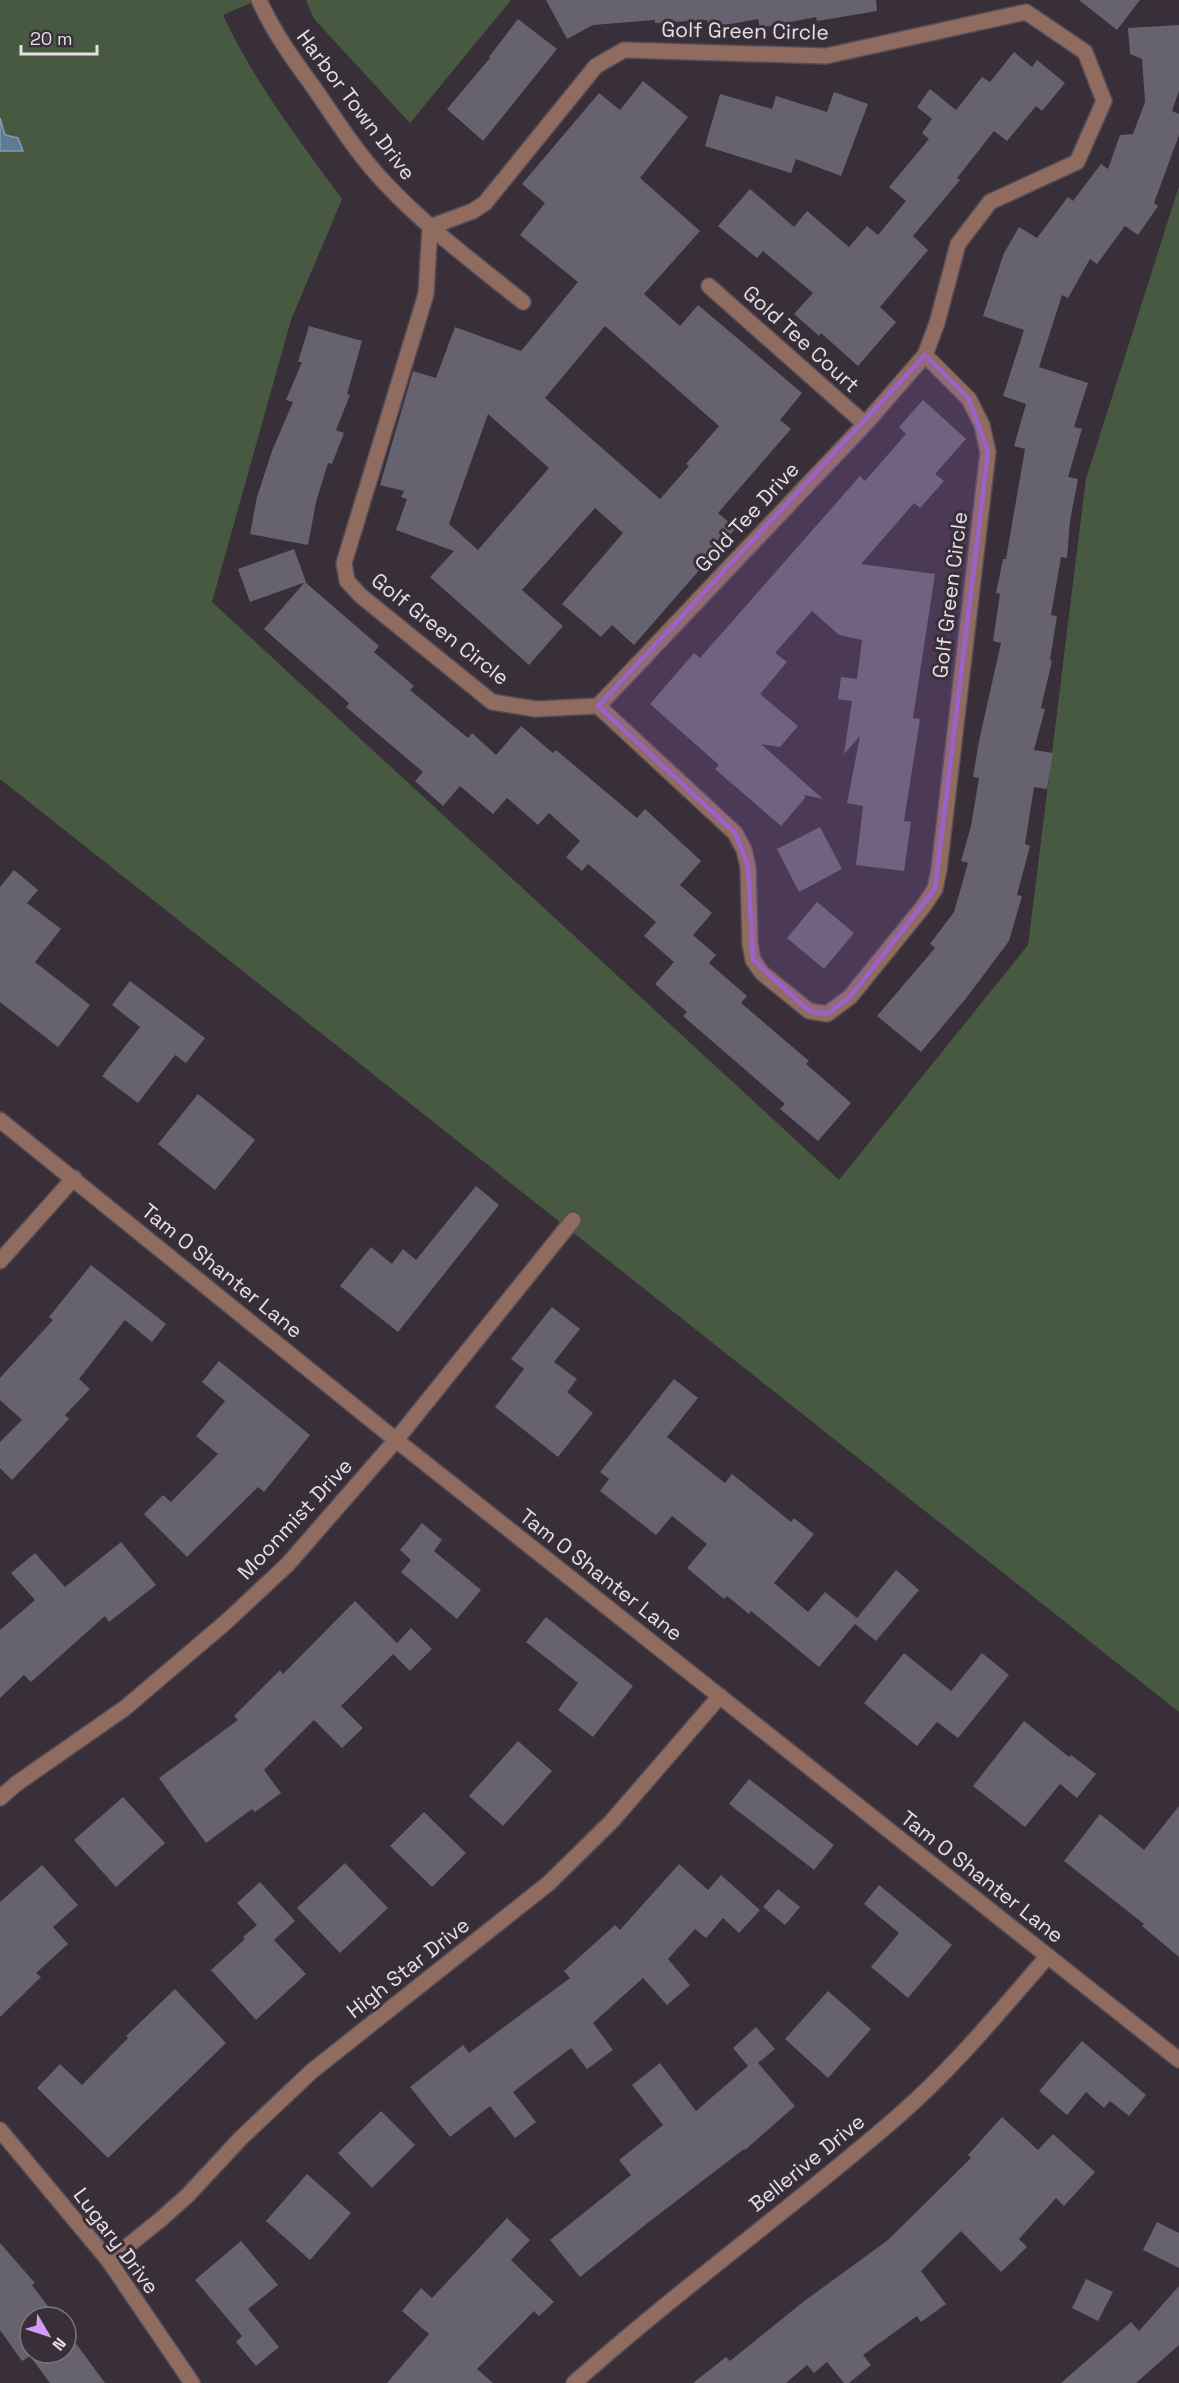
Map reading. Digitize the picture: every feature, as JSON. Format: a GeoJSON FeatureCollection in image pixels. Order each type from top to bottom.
{"type":"FeatureCollection","features":[{"type":"Feature","properties":{"kind":"street","name":"Harbor Town Drive"},"geometry":{"type":"LineString","coordinates":[[259,0],[269,22],[341,126],[384,182],[430,226],[523,302]]}},
{"type":"Feature","properties":{"kind":"street","name":"Golf Green Circle"},"geometry":{"type":"LineString","coordinates":[[1026,12],[1084,52],[1104,101],[1077,162],[990,202],[958,244],[937,323],[925,355],[969,399],[982,425],[988,452],[935,889],[850,997],[827,1014],[810,1011],[762,973],[753,960],[750,945],[748,867],[744,850],[735,833],[598,706],[536,709],[492,702],[361,596],[347,580],[344,563],[426,294],[430,226],[473,211],[485,203],[596,66],[624,50],[826,56],[1026,12]]}},
{"type":"Feature","properties":{"kind":"street","name":"Gold Tee Court"},"geometry":{"type":"LineString","coordinates":[[709,286],[865,424]]}},
{"type":"Feature","properties":{"kind":"street","name":"Gold Tee Drive"},"geometry":{"type":"LineString","coordinates":[[598,706],[865,424],[925,355]]}},
{"type":"Feature","properties":{"kind":"street","name":"Tam O Shanter Lane"},"geometry":{"type":"LineString","coordinates":[[0,1120],[396,1440],[1179,2060]]}},
{"type":"Feature","properties":{"kind":"street"},"geometry":{"type":"LineString","coordinates":[[0,1261],[74,1178]]}},
{"type":"Feature","properties":{"kind":"street","name":"Moonmist Drive"},"geometry":{"type":"LineString","coordinates":[[0,1798],[16,1784],[125,1708],[226,1622],[288,1564],[396,1440],[573,1220]]}},
{"type":"Feature","properties":{"kind":"street","name":"High Star Drive"},"geometry":{"type":"LineString","coordinates":[[109,2261],[188,2195],[241,2138],[312,2071],[549,1883],[612,1821],[720,1696]]}},
{"type":"Feature","properties":{"kind":"street","name":"Bellerive Drive"},"geometry":{"type":"LineString","coordinates":[[574,2383],[634,2329],[898,2117],[960,2056],[1048,1956]]}},
{"type":"Feature","properties":{"kind":"street","name":"Lugary Drive"},"geometry":{"type":"LineString","coordinates":[[0,2130],[109,2261],[192,2383]]}},
{"type":"Feature","properties":{"kind":"highlighted area"},"geometry":{"type":"Polygon","coordinates":[[[925,355],[969,399],[988,452],[935,889],[850,997],[827,1014],[809,1011],[753,960],[748,867],[735,833],[598,706],[925,355]]]}},
{"type":"Feature","properties":{"kind":"green space"},"geometry":{"type":"Polygon","coordinates":[[[0,0],[258,0],[223,15],[263,87],[342,199],[291,320],[212,602],[839,1180],[1028,945],[1086,479],[1179,186],[1179,1712],[0,779],[0,0]]]}},
{"type":"Feature","properties":{"kind":"green space"},"geometry":{"type":"Polygon","coordinates":[[[306,0],[511,0],[410,123],[314,19],[306,0]]]}},
{"type":"Feature","properties":{"kind":"water"},"geometry":{"type":"Polygon","coordinates":[[[0,118],[5,135],[18,138],[23,151],[0,151],[0,118]]]}},
{"type":"Feature","properties":{"kind":"building"},"geometry":{"type":"Polygon","coordinates":[[[546,0],[876,0],[877,11],[817,21],[816,17],[760,28],[758,19],[709,28],[707,20],[655,23],[655,20],[593,25],[567,39],[546,0]]]}},
{"type":"Feature","properties":{"kind":"building"},"geometry":{"type":"Polygon","coordinates":[[[1079,0],[1140,0],[1117,30],[1079,0]]]}},
{"type":"Feature","properties":{"kind":"building"},"geometry":{"type":"Polygon","coordinates":[[[518,19],[557,49],[483,141],[447,109],[490,58],[518,19]]]}},
{"type":"Feature","properties":{"kind":"building"},"geometry":{"type":"Polygon","coordinates":[[[1179,25],[1179,91],[1172,111],[1179,114],[1179,135],[1154,203],[1158,206],[1138,235],[1125,226],[1097,264],[1090,259],[1068,298],[1062,295],[1039,367],[1088,383],[1074,427],[1082,429],[1068,477],[1078,479],[1070,521],[1067,558],[1061,557],[1051,615],[1057,616],[1050,660],[1052,661],[1041,708],[1045,709],[1034,750],[1053,753],[1047,789],[1034,787],[1025,844],[1030,846],[1017,895],[1022,896],[1009,941],[967,997],[921,1052],[877,1016],[935,948],[930,944],[954,912],[968,863],[961,861],[971,826],[979,778],[973,777],[1001,643],[993,641],[1000,594],[996,593],[1003,559],[1006,559],[1025,449],[1014,446],[1026,404],[1003,396],[1024,330],[983,316],[1004,253],[1019,227],[1037,238],[1068,197],[1073,201],[1101,164],[1108,169],[1120,135],[1133,134],[1145,102],[1142,59],[1130,54],[1128,28],[1179,25]]]}},
{"type":"Feature","properties":{"kind":"building"},"geometry":{"type":"Polygon","coordinates":[[[1014,52],[1032,67],[1037,60],[1065,83],[1042,111],[1036,106],[1007,141],[994,131],[957,178],[960,180],[913,236],[928,250],[880,307],[896,322],[858,366],[821,333],[819,336],[794,314],[813,293],[763,251],[757,258],[718,226],[750,189],[794,227],[807,211],[849,247],[867,226],[878,235],[906,201],[889,187],[929,139],[922,133],[932,119],[917,107],[930,89],[956,110],[982,77],[990,82],[1014,52]]]}},
{"type":"Feature","properties":{"kind":"building"},"geometry":{"type":"Polygon","coordinates":[[[643,81],[688,117],[640,178],[700,231],[644,294],[680,326],[698,305],[802,393],[780,420],[791,429],[718,513],[736,528],[634,645],[612,625],[601,637],[562,604],[623,533],[595,508],[522,590],[563,626],[529,665],[430,577],[454,551],[396,530],[407,499],[401,497],[404,491],[380,485],[413,371],[436,378],[455,327],[521,351],[578,282],[520,235],[545,203],[522,184],[599,93],[620,110],[643,81]],[[605,326],[545,398],[660,499],[689,466],[686,464],[719,426],[605,326]],[[488,414],[449,524],[478,550],[549,468],[488,414]]]}},
{"type":"Feature","properties":{"kind":"building"},"geometry":{"type":"Polygon","coordinates":[[[834,92],[868,104],[841,176],[796,159],[791,173],[705,146],[720,94],[772,109],[776,96],[827,112],[834,92]]]}},
{"type":"Feature","properties":{"kind":"building"},"geometry":{"type":"Polygon","coordinates":[[[309,326],[362,341],[347,394],[350,395],[336,430],[344,433],[332,464],[328,463],[316,502],[308,545],[250,534],[257,497],[272,451],[293,402],[286,400],[302,362],[298,362],[309,326]]]}},
{"type":"Feature","properties":{"kind":"building"},"geometry":{"type":"Polygon","coordinates":[[[923,400],[966,439],[935,474],[944,481],[920,508],[914,503],[861,564],[935,574],[913,718],[920,719],[904,821],[911,822],[904,871],[856,865],[863,806],[847,803],[860,736],[844,754],[852,701],[838,699],[841,677],[857,679],[862,640],[839,635],[812,611],[775,653],[787,662],[760,694],[798,726],[780,747],[761,744],[823,799],[804,795],[805,798],[781,826],[715,769],[719,765],[650,704],[694,653],[700,658],[860,476],[865,481],[906,434],[899,427],[923,400]]]}},
{"type":"Feature","properties":{"kind":"building"},"geometry":{"type":"Polygon","coordinates":[[[294,549],[306,582],[250,602],[238,569],[294,549]]]}},
{"type":"Feature","properties":{"kind":"building"},"geometry":{"type":"Polygon","coordinates":[[[305,582],[379,646],[374,652],[414,686],[410,690],[468,738],[472,733],[496,755],[521,726],[553,753],[556,750],[637,818],[645,809],[701,861],[680,885],[712,913],[693,935],[716,955],[709,963],[747,996],[741,1003],[809,1061],[806,1064],[851,1103],[818,1141],[780,1109],[785,1104],[683,1016],[687,1012],[655,984],[674,962],[644,936],[656,922],[588,864],[582,871],[566,857],[580,841],[549,813],[538,825],[507,798],[493,814],[460,786],[443,806],[415,781],[423,772],[346,707],[349,703],[264,629],[305,582]]]}},
{"type":"Feature","properties":{"kind":"building"},"geometry":{"type":"Polygon","coordinates":[[[820,827],[842,869],[799,892],[777,849],[820,827]]]}},
{"type":"Feature","properties":{"kind":"building"},"geometry":{"type":"Polygon","coordinates":[[[14,870],[38,890],[27,903],[61,929],[35,962],[90,1005],[58,1047],[0,1002],[0,887],[14,870]]]}},
{"type":"Feature","properties":{"kind":"building"},"geometry":{"type":"Polygon","coordinates":[[[817,902],[854,933],[824,969],[787,938],[817,902]]]}},
{"type":"Feature","properties":{"kind":"building"},"geometry":{"type":"Polygon","coordinates":[[[130,981],[205,1038],[186,1063],[175,1055],[138,1103],[102,1076],[140,1027],[112,1005],[130,981]]]}},
{"type":"Feature","properties":{"kind":"building"},"geometry":{"type":"Polygon","coordinates":[[[198,1094],[255,1140],[215,1190],[158,1144],[198,1094]]]}},
{"type":"Feature","properties":{"kind":"building"},"geometry":{"type":"Polygon","coordinates":[[[476,1186],[499,1205],[398,1332],[340,1286],[371,1247],[392,1264],[403,1249],[416,1260],[476,1186]]]}},
{"type":"Feature","properties":{"kind":"building"},"geometry":{"type":"Polygon","coordinates":[[[91,1265],[166,1324],[152,1342],[125,1320],[79,1379],[90,1389],[65,1415],[69,1419],[12,1480],[0,1468],[0,1442],[22,1420],[0,1400],[0,1378],[53,1320],[49,1317],[91,1265]]]}},
{"type":"Feature","properties":{"kind":"building"},"geometry":{"type":"Polygon","coordinates":[[[552,1307],[580,1329],[554,1362],[577,1379],[567,1392],[593,1413],[558,1457],[495,1407],[524,1369],[511,1359],[552,1307]]]}},
{"type":"Feature","properties":{"kind":"building"},"geometry":{"type":"Polygon","coordinates":[[[219,1361],[310,1435],[264,1492],[258,1487],[187,1557],[144,1514],[163,1495],[171,1502],[218,1454],[196,1436],[225,1401],[202,1382],[219,1361]]]}},
{"type":"Feature","properties":{"kind":"building"},"geometry":{"type":"Polygon","coordinates":[[[674,1379],[698,1398],[667,1437],[725,1483],[732,1474],[791,1522],[794,1518],[814,1534],[774,1583],[808,1612],[825,1592],[857,1618],[896,1570],[919,1590],[876,1641],[855,1624],[819,1667],[751,1611],[749,1614],[727,1596],[724,1599],[687,1568],[707,1544],[672,1516],[656,1535],[600,1491],[609,1479],[600,1472],[674,1379]]]}},
{"type":"Feature","properties":{"kind":"building"},"geometry":{"type":"Polygon","coordinates":[[[422,1523],[442,1540],[434,1551],[481,1590],[457,1619],[401,1572],[411,1560],[400,1550],[422,1523]]]}},
{"type":"Feature","properties":{"kind":"building"},"geometry":{"type":"Polygon","coordinates":[[[121,1542],[156,1585],[109,1622],[105,1616],[31,1682],[24,1675],[0,1698],[0,1630],[35,1600],[11,1573],[35,1553],[65,1587],[121,1542]]]}},
{"type":"Feature","properties":{"kind":"building"},"geometry":{"type":"Polygon","coordinates":[[[355,1601],[397,1643],[411,1628],[432,1649],[410,1671],[393,1654],[341,1706],[363,1728],[342,1748],[314,1720],[264,1770],[281,1793],[255,1812],[252,1809],[206,1843],[159,1778],[238,1720],[234,1716],[280,1670],[283,1674],[355,1601]]]}},
{"type":"Feature","properties":{"kind":"building"},"geometry":{"type":"Polygon","coordinates":[[[546,1617],[633,1686],[593,1737],[558,1710],[578,1683],[526,1642],[546,1617]]]}},
{"type":"Feature","properties":{"kind":"building"},"geometry":{"type":"Polygon","coordinates":[[[904,1653],[951,1691],[982,1653],[1009,1675],[958,1738],[937,1722],[917,1746],[864,1703],[904,1653]]]}},
{"type":"Feature","properties":{"kind":"building"},"geometry":{"type":"Polygon","coordinates":[[[1024,1721],[1069,1757],[1071,1755],[1096,1774],[1077,1798],[1060,1784],[1025,1827],[973,1786],[1024,1721]]]}},
{"type":"Feature","properties":{"kind":"building"},"geometry":{"type":"Polygon","coordinates":[[[518,1741],[552,1771],[503,1826],[469,1796],[518,1741]]]}},
{"type":"Feature","properties":{"kind":"building"},"geometry":{"type":"Polygon","coordinates":[[[749,1779],[834,1845],[814,1870],[729,1804],[749,1779]]]}},
{"type":"Feature","properties":{"kind":"building"},"geometry":{"type":"Polygon","coordinates":[[[123,1797],[165,1843],[116,1887],[74,1840],[123,1797]]]}},
{"type":"Feature","properties":{"kind":"building"},"geometry":{"type":"Polygon","coordinates":[[[1179,1806],[1179,1957],[1142,1926],[1144,1924],[1064,1861],[1100,1814],[1144,1850],[1179,1806]]]}},
{"type":"Feature","properties":{"kind":"building"},"geometry":{"type":"Polygon","coordinates":[[[424,1812],[466,1853],[432,1887],[390,1846],[424,1812]]]}},
{"type":"Feature","properties":{"kind":"building"},"geometry":{"type":"Polygon","coordinates":[[[345,1863],[388,1908],[340,1953],[297,1908],[345,1863]]]}},
{"type":"Feature","properties":{"kind":"building"},"geometry":{"type":"Polygon","coordinates":[[[679,1864],[708,1890],[721,1875],[760,1910],[739,1933],[723,1918],[706,1938],[695,1929],[668,1959],[690,1985],[667,2005],[643,1978],[593,2023],[613,2050],[587,2069],[571,2048],[513,2092],[536,2122],[515,2138],[490,2106],[450,2137],[410,2087],[463,2045],[469,2053],[570,1978],[564,1971],[615,1925],[620,1930],[679,1864]]]}},
{"type":"Feature","properties":{"kind":"building"},"geometry":{"type":"Polygon","coordinates":[[[42,1865],[78,1905],[53,1927],[68,1944],[36,1973],[41,1977],[0,2017],[0,1902],[42,1865]]]}},
{"type":"Feature","properties":{"kind":"building"},"geometry":{"type":"Polygon","coordinates":[[[260,1882],[295,1921],[274,1940],[306,1974],[256,2020],[211,1970],[257,1925],[237,1903],[260,1882]]]}},
{"type":"Feature","properties":{"kind":"building"},"geometry":{"type":"Polygon","coordinates":[[[879,1885],[952,1945],[908,1998],[871,1967],[899,1933],[864,1904],[879,1885]]]}},
{"type":"Feature","properties":{"kind":"building"},"geometry":{"type":"Polygon","coordinates":[[[778,1889],[800,1907],[785,1925],[763,1907],[778,1889]]]}},
{"type":"Feature","properties":{"kind":"building"},"geometry":{"type":"Polygon","coordinates":[[[175,1989],[226,2043],[108,2158],[37,2088],[60,2064],[82,2085],[128,2038],[126,2036],[175,1989]]]}},
{"type":"Feature","properties":{"kind":"building"},"geometry":{"type":"Polygon","coordinates":[[[828,1991],[871,2029],[828,2078],[785,2039],[828,1991]]]}},
{"type":"Feature","properties":{"kind":"building"},"geometry":{"type":"Polygon","coordinates":[[[756,2027],[775,2049],[758,2063],[795,2106],[745,2150],[580,2277],[550,2240],[631,2175],[619,2160],[663,2125],[632,2085],[660,2063],[696,2111],[748,2066],[733,2048],[756,2027]]]}},
{"type":"Feature","properties":{"kind":"building"},"geometry":{"type":"Polygon","coordinates":[[[1082,2041],[1146,2095],[1129,2116],[1110,2101],[1104,2108],[1086,2092],[1067,2115],[1039,2091],[1082,2041]]]}},
{"type":"Feature","properties":{"kind":"building"},"geometry":{"type":"Polygon","coordinates":[[[381,2111],[415,2145],[372,2188],[338,2153],[381,2111]]]}},
{"type":"Feature","properties":{"kind":"building"},"geometry":{"type":"Polygon","coordinates":[[[1002,2117],[1038,2150],[1053,2134],[1095,2172],[1064,2206],[1056,2198],[1019,2239],[1027,2247],[1001,2272],[961,2231],[921,2271],[946,2304],[921,2322],[917,2316],[863,2355],[871,2365],[849,2383],[844,2383],[827,2362],[814,2373],[807,2365],[786,2383],[693,2383],[726,2357],[730,2361],[803,2302],[888,2240],[971,2158],[968,2155],[1002,2117]]]}},
{"type":"Feature","properties":{"kind":"building"},"geometry":{"type":"Polygon","coordinates":[[[307,2174],[351,2213],[310,2260],[266,2221],[307,2174]]]}},
{"type":"Feature","properties":{"kind":"building"},"geometry":{"type":"Polygon","coordinates":[[[507,2218],[530,2240],[511,2260],[554,2302],[539,2316],[534,2311],[477,2369],[493,2383],[387,2383],[429,2334],[402,2311],[421,2288],[432,2298],[507,2218]]]}},
{"type":"Feature","properties":{"kind":"building"},"geometry":{"type":"Polygon","coordinates":[[[1157,2222],[1179,2233],[1179,2268],[1143,2250],[1157,2222]]]}},
{"type":"Feature","properties":{"kind":"building"},"geometry":{"type":"Polygon","coordinates":[[[241,2241],[278,2285],[248,2309],[279,2347],[256,2366],[236,2342],[242,2336],[195,2280],[241,2241]]]}},
{"type":"Feature","properties":{"kind":"building"},"geometry":{"type":"Polygon","coordinates":[[[0,2243],[35,2283],[32,2285],[47,2305],[18,2305],[18,2355],[0,2330],[0,2243]]]}},
{"type":"Feature","properties":{"kind":"building"},"geometry":{"type":"Polygon","coordinates":[[[1086,2279],[1113,2292],[1098,2321],[1072,2308],[1086,2279]]]}},
{"type":"Feature","properties":{"kind":"building"},"geometry":{"type":"Polygon","coordinates":[[[1179,2286],[1179,2345],[1136,2383],[1061,2383],[1131,2322],[1139,2331],[1179,2286]]]}},
{"type":"Feature","properties":{"kind":"building"},"geometry":{"type":"Polygon","coordinates":[[[78,2346],[105,2383],[50,2383],[37,2365],[78,2365],[78,2346]]]}}]}
